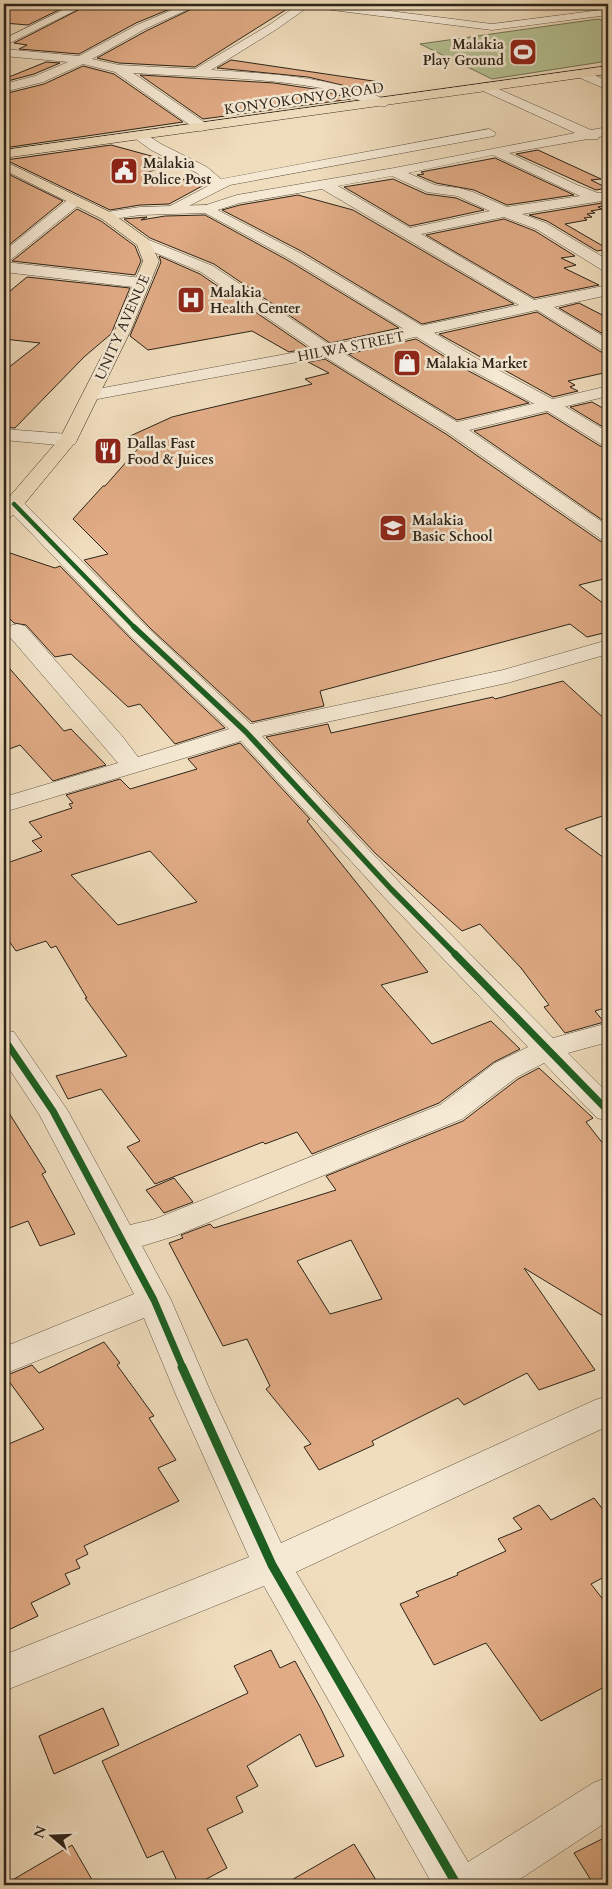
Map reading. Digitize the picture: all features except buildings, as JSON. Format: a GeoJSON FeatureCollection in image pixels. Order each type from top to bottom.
{"type":"FeatureCollection","features":[{"type":"Feature","properties":{"kind":"main road","name":"KONYOKONYO ROAD"},"geometry":{"type":"LineString","coordinates":[[4,154],[608,70]]}},
{"type":"Feature","properties":{"kind":"main road"},"geometry":{"type":"LineString","coordinates":[[4,165],[107,216],[144,243]]}},
{"type":"Feature","properties":{"kind":"main road","name":"UNITY AVENUE"},"geometry":{"type":"LineString","coordinates":[[9,508],[68,440],[92,395],[151,261],[144,243]]}},
{"type":"Feature","properties":{"kind":"street"},"geometry":{"type":"LineString","coordinates":[[4,43],[84,4]]}},
{"type":"Feature","properties":{"kind":"street"},"geometry":{"type":"LineString","coordinates":[[4,88],[40,79],[82,60],[140,28],[195,4]]}},
{"type":"Feature","properties":{"kind":"street"},"geometry":{"type":"LineString","coordinates":[[199,72],[307,4],[492,27],[608,12]]}},
{"type":"Feature","properties":{"kind":"street"},"geometry":{"type":"LineString","coordinates":[[399,14],[416,4]]}},
{"type":"Feature","properties":{"kind":"street"},"geometry":{"type":"LineString","coordinates":[[492,27],[512,13]]}},
{"type":"Feature","properties":{"kind":"street"},"geometry":{"type":"LineString","coordinates":[[596,15],[608,19]]}},
{"type":"Feature","properties":{"kind":"street"},"geometry":{"type":"LineString","coordinates":[[4,52],[82,60],[119,69],[199,72],[328,85],[355,91],[382,102]]}},
{"type":"Feature","properties":{"kind":"street"},"geometry":{"type":"LineString","coordinates":[[119,69],[202,127]]}},
{"type":"Feature","properties":{"kind":"street"},"geometry":{"type":"LineString","coordinates":[[582,74],[608,86]]}},
{"type":"Feature","properties":{"kind":"street"},"geometry":{"type":"LineString","coordinates":[[485,87],[608,144]]}},
{"type":"Feature","properties":{"kind":"street"},"geometry":{"type":"LineString","coordinates":[[530,125],[559,120]]}},
{"type":"Feature","properties":{"kind":"street"},"geometry":{"type":"LineString","coordinates":[[175,209],[219,185],[500,131]]}},
{"type":"Feature","properties":{"kind":"street"},"geometry":{"type":"LineString","coordinates":[[107,216],[140,211],[208,208],[237,198],[394,172],[494,151],[608,131]]}},
{"type":"Feature","properties":{"kind":"street"},"geometry":{"type":"LineString","coordinates":[[140,136],[156,147],[202,170],[219,185]]}},
{"type":"Feature","properties":{"kind":"street"},"geometry":{"type":"LineString","coordinates":[[494,151],[595,198],[608,209]]}},
{"type":"Feature","properties":{"kind":"street"},"geometry":{"type":"LineString","coordinates":[[394,172],[432,189],[468,195],[541,226],[608,267]]}},
{"type":"Feature","properties":{"kind":"street"},"geometry":{"type":"LineString","coordinates":[[324,184],[406,233],[608,346]]}},
{"type":"Feature","properties":{"kind":"street"},"geometry":{"type":"LineString","coordinates":[[406,233],[505,212],[595,198]]}},
{"type":"Feature","properties":{"kind":"street"},"geometry":{"type":"LineString","coordinates":[[4,258],[75,201]]}},
{"type":"Feature","properties":{"kind":"street"},"geometry":{"type":"LineString","coordinates":[[208,208],[296,256],[470,362],[550,405],[608,440]]}},
{"type":"Feature","properties":{"kind":"street"},"geometry":{"type":"LineString","coordinates":[[144,243],[207,269],[327,351],[454,428],[608,535]]}},
{"type":"Feature","properties":{"kind":"street"},"geometry":{"type":"LineString","coordinates":[[4,267],[142,283]]}},
{"type":"Feature","properties":{"kind":"street","name":"HILWA STREET"},"geometry":{"type":"LineString","coordinates":[[92,395],[421,332],[534,305],[608,290]]}},
{"type":"Feature","properties":{"kind":"street"},"geometry":{"type":"LineString","coordinates":[[454,428],[608,391]]}},
{"type":"Feature","properties":{"kind":"street"},"geometry":{"type":"LineString","coordinates":[[4,434],[68,440]]}},
{"type":"Feature","properties":{"kind":"street"},"geometry":{"type":"LineString","coordinates":[[9,508],[246,732],[392,889],[608,1110]]}},
{"type":"Feature","properties":{"kind":"street"},"geometry":{"type":"LineString","coordinates":[[17,631],[109,735],[133,766]]}},
{"type":"Feature","properties":{"kind":"street"},"geometry":{"type":"LineString","coordinates":[[4,805],[246,732],[507,676],[608,647]]}},
{"type":"Feature","properties":{"kind":"street"},"geometry":{"type":"LineString","coordinates":[[122,1240],[164,1228],[451,1112],[506,1070],[548,1049],[608,1032]]}},
{"type":"Feature","properties":{"kind":"street"},"geometry":{"type":"LineString","coordinates":[[4,1039],[53,1111],[154,1300],[194,1395],[272,1565],[457,1885]]}},
{"type":"Feature","properties":{"kind":"street"},"geometry":{"type":"LineString","coordinates":[[4,1361],[154,1300]]}},
{"type":"Feature","properties":{"kind":"street"},"geometry":{"type":"LineString","coordinates":[[4,1673],[272,1565],[608,1410]]}},
{"type":"Feature","properties":{"kind":"street"},"geometry":{"type":"LineString","coordinates":[[472,1885],[608,1797]]}},
{"type":"Feature","properties":{"kind":"green space","name":"Malakia Play Ground"},"geometry":{"type":"Polygon","coordinates":[[[598,19],[608,22],[608,61],[492,79],[420,44],[598,19]]]}},
{"type":"Feature","properties":{"kind":"cycle path"},"geometry":{"type":"LineString","coordinates":[[14,504],[142,635],[246,732],[391,889],[608,1111]]}},
{"type":"Feature","properties":{"kind":"cycle path"},"geometry":{"type":"LineString","coordinates":[[4,1039],[53,1111],[154,1300],[194,1395],[272,1565],[457,1885]]}},
{"type":"Feature","properties":{"kind":"place","name":"Malakia Play Ground"},"geometry":{"type":"Point","coordinates":[523,52]}},
{"type":"Feature","properties":{"kind":"place","name":"Malakia Police Post"},"geometry":{"type":"Point","coordinates":[124,171]}},
{"type":"Feature","properties":{"kind":"place","name":"Malakia Health Center"},"geometry":{"type":"Point","coordinates":[191,300]}},
{"type":"Feature","properties":{"kind":"place","name":"Malakia Market"},"geometry":{"type":"Point","coordinates":[407,363]}},
{"type":"Feature","properties":{"kind":"place","name":"Dallas Fast Food & Juices"},"geometry":{"type":"Point","coordinates":[108,451]}},
{"type":"Feature","properties":{"kind":"place","name":"Malakia Basic School"},"geometry":{"type":"Point","coordinates":[393,528]}}]}
